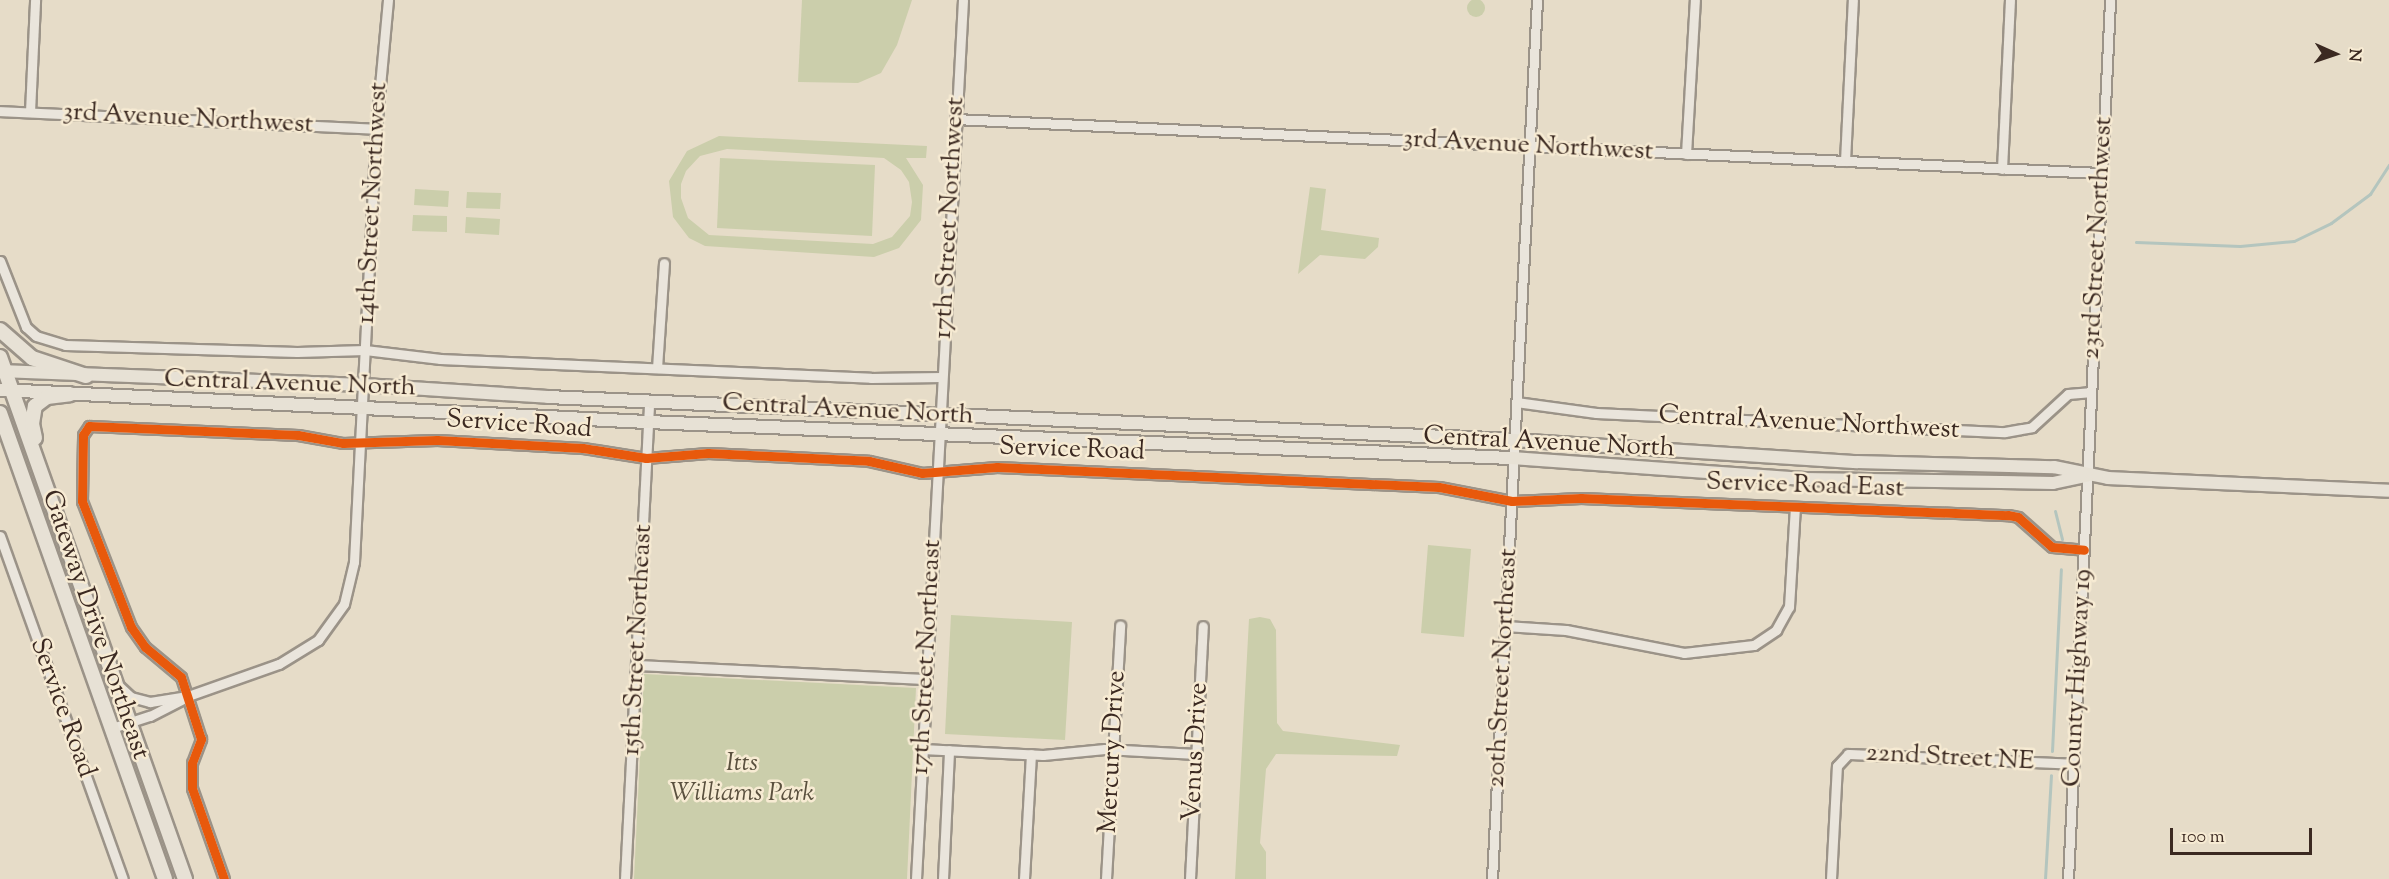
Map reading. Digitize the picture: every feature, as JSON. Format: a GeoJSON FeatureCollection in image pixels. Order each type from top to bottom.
{"type":"FeatureCollection","features":[{"type":"Feature","properties":{"kind":"highway"},"geometry":{"type":"LineString","coordinates":[[0,330],[32,358],[86,376]]}},
{"type":"Feature","properties":{"kind":"highway","name":"Gateway Drive Northeast"},"geometry":{"type":"LineString","coordinates":[[0,357],[5,390],[44,481],[112,679],[185,879]]}},
{"type":"Feature","properties":{"kind":"highway"},"geometry":{"type":"LineString","coordinates":[[44,481],[32,412],[40,401],[69,393]]}},
{"type":"Feature","properties":{"kind":"highway","name":"Gateway Drive Northeast"},"geometry":{"type":"LineString","coordinates":[[0,413],[165,879]]}},
{"type":"Feature","properties":{"kind":"highway"},"geometry":{"type":"LineString","coordinates":[[0,440],[25,485]]}},
{"type":"Feature","properties":{"kind":"main road","name":"Central Avenue North"},"geometry":{"type":"LineString","coordinates":[[2,372],[364,385],[649,401],[1514,440],[1857,462],[2054,467],[2087,476]]}},
{"type":"Feature","properties":{"kind":"main road","name":"Central Avenue North"},"geometry":{"type":"LineString","coordinates":[[5,390],[648,422],[1512,458],[1804,479],[2053,483],[2087,476]]}},
{"type":"Feature","properties":{"kind":"main road"},"geometry":{"type":"LineString","coordinates":[[2087,476],[2389,491]]}},
{"type":"Feature","properties":{"kind":"street"},"geometry":{"type":"LineString","coordinates":[[30,112],[35,0]]}},
{"type":"Feature","properties":{"kind":"street","name":"14th Street Northwest"},"geometry":{"type":"LineString","coordinates":[[188,696],[279,664],[318,640],[344,604],[354,562],[376,129],[388,0]]}},
{"type":"Feature","properties":{"kind":"street","name":"17th Street Northwest"},"geometry":{"type":"LineString","coordinates":[[939,435],[963,0]]}},
{"type":"Feature","properties":{"kind":"street","name":"20th Street Northeast"},"geometry":{"type":"LineString","coordinates":[[1492,879],[1537,0]]}},
{"type":"Feature","properties":{"kind":"street"},"geometry":{"type":"LineString","coordinates":[[1686,154],[1695,0]]}},
{"type":"Feature","properties":{"kind":"street"},"geometry":{"type":"LineString","coordinates":[[1845,161],[1853,0]]}},
{"type":"Feature","properties":{"kind":"street"},"geometry":{"type":"LineString","coordinates":[[2002,169],[2010,0]]}},
{"type":"Feature","properties":{"kind":"street","name":"23rd Street Northwest"},"geometry":{"type":"LineString","coordinates":[[2087,476],[2110,0]]}},
{"type":"Feature","properties":{"kind":"street","name":"3rd Avenue Northwest"},"geometry":{"type":"LineString","coordinates":[[0,111],[376,129]]}},
{"type":"Feature","properties":{"kind":"street","name":"3rd Avenue Northwest"},"geometry":{"type":"LineString","coordinates":[[956,120],[2101,173]]}},
{"type":"Feature","properties":{"kind":"street"},"geometry":{"type":"LineString","coordinates":[[0,261],[26,327],[52,344],[297,352],[365,350],[440,359],[942,377]]}},
{"type":"Feature","properties":{"kind":"street"},"geometry":{"type":"LineString","coordinates":[[657,368],[663,262]]}},
{"type":"Feature","properties":{"kind":"street","name":"Central Avenue Northwest"},"geometry":{"type":"LineString","coordinates":[[1516,402],[1596,413],[2005,432],[2032,427],[2068,394],[2090,392]]}},
{"type":"Feature","properties":{"kind":"street","name":"15th Street Northeast"},"geometry":{"type":"LineString","coordinates":[[625,879],[649,401]]}},
{"type":"Feature","properties":{"kind":"street","name":"Service Road"},"geometry":{"type":"LineString","coordinates":[[224,879],[192,788],[192,763],[201,739],[188,696],[176,669],[153,655],[131,627],[82,501],[86,427],[298,435],[361,444],[437,440],[583,448],[646,458],[708,453],[869,461],[915,472],[937,473],[997,467],[1415,486],[1458,489],[1512,501]]}},
{"type":"Feature","properties":{"kind":"street","name":"17th Street Northeast"},"geometry":{"type":"LineString","coordinates":[[916,879],[939,435]]}},
{"type":"Feature","properties":{"kind":"street","name":"County Highway 19"},"geometry":{"type":"LineString","coordinates":[[2068,879],[2087,476]]}},
{"type":"Feature","properties":{"kind":"street","name":"Service Road East"},"geometry":{"type":"LineString","coordinates":[[1512,501],[1581,498],[2008,515],[2018,517],[2052,547],[2084,550]]}},
{"type":"Feature","properties":{"kind":"street"},"geometry":{"type":"LineString","coordinates":[[1505,626],[1566,630],[1684,653],[1754,645],[1776,630],[1789,607],[1795,507]]}},
{"type":"Feature","properties":{"kind":"street","name":"Service Road"},"geometry":{"type":"LineString","coordinates":[[0,537],[123,879]]}},
{"type":"Feature","properties":{"kind":"street","name":"Mercury Drive"},"geometry":{"type":"LineString","coordinates":[[1106,879],[1120,625]]}},
{"type":"Feature","properties":{"kind":"street","name":"Venus Drive"},"geometry":{"type":"LineString","coordinates":[[1191,879],[1203,626]]}},
{"type":"Feature","properties":{"kind":"street"},"geometry":{"type":"LineString","coordinates":[[637,665],[925,679]]}},
{"type":"Feature","properties":{"kind":"street"},"geometry":{"type":"LineString","coordinates":[[112,679],[140,701],[188,696]]}},
{"type":"Feature","properties":{"kind":"street"},"geometry":{"type":"LineString","coordinates":[[112,728],[129,724],[188,696]]}},
{"type":"Feature","properties":{"kind":"street"},"geometry":{"type":"LineString","coordinates":[[922,749],[1031,754],[1113,750],[1196,754]]}},
{"type":"Feature","properties":{"kind":"street"},"geometry":{"type":"LineString","coordinates":[[943,879],[949,750]]}},
{"type":"Feature","properties":{"kind":"street"},"geometry":{"type":"LineString","coordinates":[[1024,879],[1031,754]]}},
{"type":"Feature","properties":{"kind":"street","name":"22nd Street NE"},"geometry":{"type":"LineString","coordinates":[[1831,879],[1837,766],[1848,754],[2074,764]]}},
{"type":"Feature","properties":{"kind":"green space"},"geometry":{"type":"Polygon","coordinates":[[[1476,-1],[1482,2],[1485,8],[1482,14],[1476,17],[1470,14],[1467,8],[1470,2],[1476,-1]]]}},
{"type":"Feature","properties":{"kind":"green space"},"geometry":{"type":"Polygon","coordinates":[[[802,0],[912,0],[897,45],[881,73],[858,83],[798,82],[802,0]]]}},
{"type":"Feature","properties":{"kind":"green space"},"geometry":{"type":"Polygon","coordinates":[[[719,136],[927,146],[926,158],[906,158],[923,185],[921,220],[899,248],[874,257],[705,246],[689,238],[673,217],[669,181],[687,151],[719,136]],[[727,149],[700,156],[686,171],[681,184],[681,198],[688,218],[709,235],[873,244],[892,237],[910,216],[912,202],[909,182],[901,170],[884,158],[727,149]]]}},
{"type":"Feature","properties":{"kind":"green space"},"geometry":{"type":"Polygon","coordinates":[[[720,158],[875,165],[872,236],[717,228],[720,158]]]}},
{"type":"Feature","properties":{"kind":"green space"},"geometry":{"type":"Polygon","coordinates":[[[1310,187],[1326,189],[1321,230],[1379,238],[1378,247],[1365,259],[1320,255],[1298,274],[1310,187]]]}},
{"type":"Feature","properties":{"kind":"green space"},"geometry":{"type":"Polygon","coordinates":[[[415,189],[449,191],[448,207],[414,205],[415,189]]]}},
{"type":"Feature","properties":{"kind":"green space"},"geometry":{"type":"Polygon","coordinates":[[[467,192],[501,193],[500,209],[466,208],[467,192]]]}},
{"type":"Feature","properties":{"kind":"green space"},"geometry":{"type":"Polygon","coordinates":[[[413,215],[447,216],[447,232],[412,231],[413,215]]]}},
{"type":"Feature","properties":{"kind":"green space"},"geometry":{"type":"Polygon","coordinates":[[[466,217],[500,219],[499,235],[465,233],[466,217]]]}},
{"type":"Feature","properties":{"kind":"green space"},"geometry":{"type":"Polygon","coordinates":[[[1428,545],[1471,549],[1464,637],[1421,633],[1428,545]]]}},
{"type":"Feature","properties":{"kind":"green space"},"geometry":{"type":"Polygon","coordinates":[[[951,615],[1072,622],[1065,740],[945,734],[951,615]]]}},
{"type":"Feature","properties":{"kind":"green space"},"geometry":{"type":"Polygon","coordinates":[[[1260,617],[1270,619],[1276,630],[1277,723],[1283,731],[1400,745],[1397,756],[1276,754],[1266,769],[1260,843],[1266,852],[1266,879],[1235,879],[1249,619],[1260,617]]]}},
{"type":"Feature","properties":{"kind":"green space","name":"Itts Williams Park"},"geometry":{"type":"Polygon","coordinates":[[[644,674],[916,688],[907,879],[634,879],[644,674]]]}},
{"type":"Feature","properties":{"kind":"waterway"},"geometry":{"type":"LineString","coordinates":[[2136,242],[2240,246],[2294,241],[2331,223],[2370,194],[2389,165]]}},
{"type":"Feature","properties":{"kind":"waterway"},"geometry":{"type":"LineString","coordinates":[[2055,511],[2062,539]]}},
{"type":"Feature","properties":{"kind":"waterway"},"geometry":{"type":"LineString","coordinates":[[2052,751],[2061,569]]}},
{"type":"Feature","properties":{"kind":"waterway"},"geometry":{"type":"LineString","coordinates":[[2045,879],[2051,775]]}},
{"type":"Feature","properties":{"kind":"cycle path"},"geometry":{"type":"LineString","coordinates":[[224,879],[192,788],[192,763],[201,739],[181,677],[145,647],[131,627],[82,501],[83,435],[89,426],[298,435],[343,443],[437,440],[583,448],[646,458],[708,453],[869,461],[922,473],[997,467],[1439,487],[1512,501],[1581,498],[2008,515],[2018,517],[2052,547],[2084,550]]}}]}
